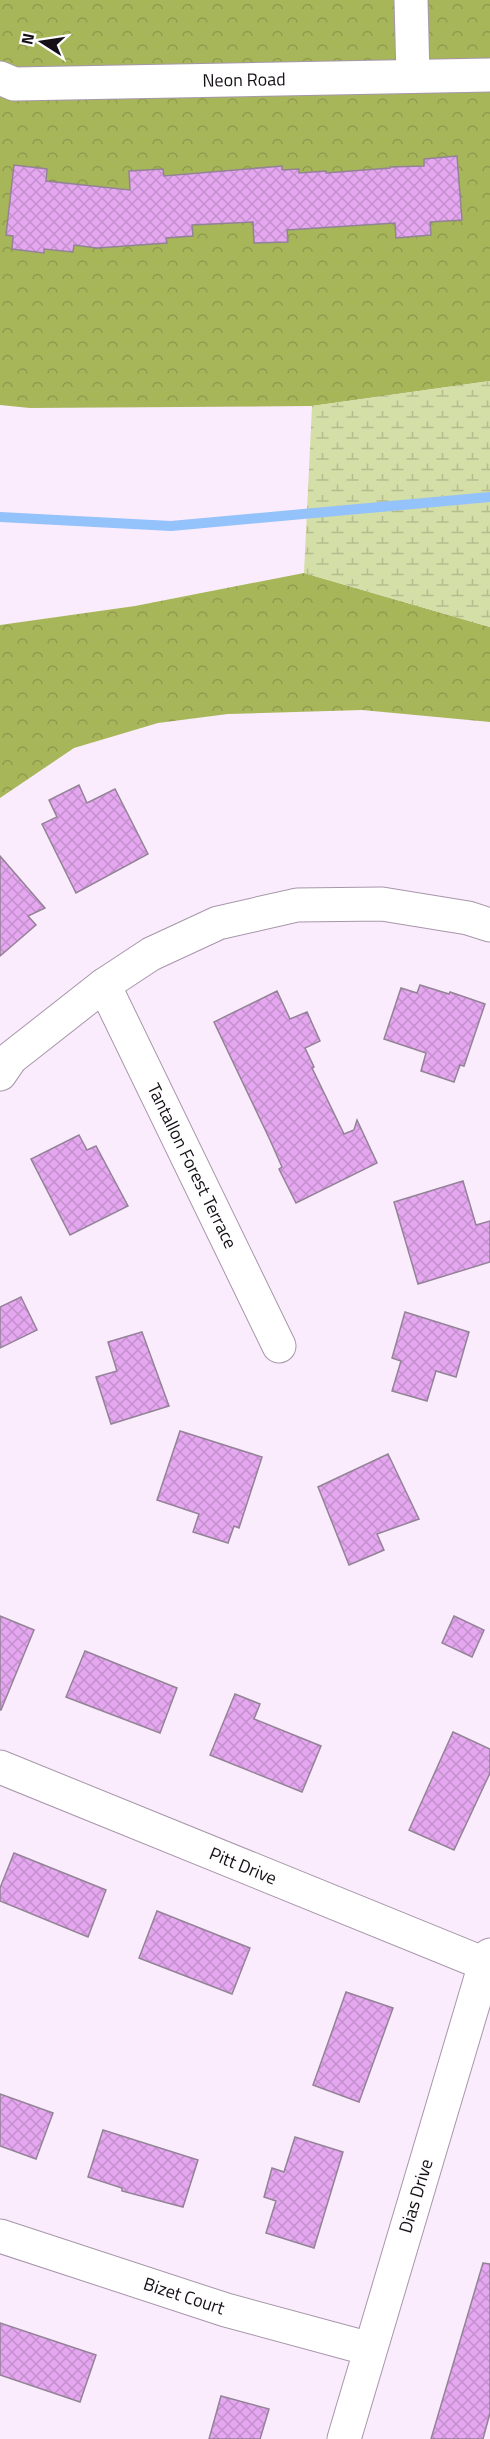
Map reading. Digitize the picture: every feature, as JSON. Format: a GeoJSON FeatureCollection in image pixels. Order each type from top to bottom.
{"type":"FeatureCollection","features":[{"type":"Feature","properties":{"kind":"street"},"geometry":{"type":"LineString","coordinates":[[411,0],[413,76]]}},
{"type":"Feature","properties":{"kind":"street","name":"Neon Road"},"geometry":{"type":"LineString","coordinates":[[0,78],[14,84],[490,75]]}},
{"type":"Feature","properties":{"kind":"street"},"geometry":{"type":"LineString","coordinates":[[0,1074],[11,1058],[104,985],[151,954],[218,923],[297,905],[381,904],[468,918],[490,925]]}},
{"type":"Feature","properties":{"kind":"street","name":"Tantallon Forest Terrace"},"geometry":{"type":"LineString","coordinates":[[104,985],[279,1346]]}},
{"type":"Feature","properties":{"kind":"street","name":"Pitt Drive"},"geometry":{"type":"LineString","coordinates":[[0,1767],[488,1959]]}},
{"type":"Feature","properties":{"kind":"street","name":"Dias Drive"},"geometry":{"type":"LineString","coordinates":[[344,2439],[488,1959]]}},
{"type":"Feature","properties":{"kind":"street","name":"Bizet Court"},"geometry":{"type":"LineString","coordinates":[[0,2236],[226,2310],[370,2349]]}},
{"type":"Feature","properties":{"kind":"green space"},"geometry":{"type":"Polygon","coordinates":[[[0,0],[490,0],[490,381],[312,406],[30,408],[0,405],[0,0]]]}},
{"type":"Feature","properties":{"kind":"green space"},"geometry":{"type":"Polygon","coordinates":[[[490,381],[490,627],[304,573],[312,406],[490,381]]]}},
{"type":"Feature","properties":{"kind":"green space"},"geometry":{"type":"Polygon","coordinates":[[[304,573],[490,627],[490,722],[362,710],[228,714],[158,723],[74,748],[0,798],[0,625],[135,606],[304,573]]]}},
{"type":"Feature","properties":{"kind":"building"},"geometry":{"type":"Polygon","coordinates":[[[457,156],[462,220],[430,222],[431,235],[396,238],[395,223],[287,230],[288,242],[254,243],[253,222],[192,225],[193,236],[166,238],[167,243],[97,248],[74,245],[73,252],[44,249],[44,253],[12,249],[13,236],[6,235],[14,165],[47,169],[46,181],[130,190],[129,171],[163,169],[164,176],[282,166],[282,170],[299,169],[299,173],[326,171],[326,173],[424,166],[424,159],[457,156]]]}},
{"type":"Feature","properties":{"kind":"building"},"geometry":{"type":"Polygon","coordinates":[[[79,785],[87,803],[115,789],[148,854],[76,893],[42,824],[57,817],[49,800],[79,785]]]}},
{"type":"Feature","properties":{"kind":"building"},"geometry":{"type":"Polygon","coordinates":[[[0,856],[45,908],[28,916],[36,925],[0,956],[0,856]]]}},
{"type":"Feature","properties":{"kind":"building"},"geometry":{"type":"Polygon","coordinates":[[[420,985],[485,1004],[464,1066],[460,1065],[454,1082],[421,1071],[426,1053],[384,1039],[401,988],[417,993],[420,985]]]}},
{"type":"Feature","properties":{"kind":"building"},"geometry":{"type":"Polygon","coordinates":[[[277,991],[290,1019],[307,1012],[320,1041],[305,1048],[314,1067],[312,1068],[344,1134],[354,1130],[357,1120],[377,1163],[296,1203],[279,1169],[282,1167],[270,1140],[214,1022],[277,991]]]}},
{"type":"Feature","properties":{"kind":"building"},"geometry":{"type":"Polygon","coordinates":[[[79,1135],[87,1150],[96,1146],[128,1206],[70,1235],[31,1159],[79,1135]]]}},
{"type":"Feature","properties":{"kind":"building"},"geometry":{"type":"Polygon","coordinates":[[[463,1181],[476,1225],[490,1221],[490,1262],[418,1284],[394,1202],[463,1181]]]}},
{"type":"Feature","properties":{"kind":"building"},"geometry":{"type":"Polygon","coordinates":[[[21,1297],[37,1330],[0,1348],[0,1307],[21,1297]]]}},
{"type":"Feature","properties":{"kind":"building"},"geometry":{"type":"Polygon","coordinates":[[[405,1312],[469,1332],[456,1377],[436,1371],[427,1401],[392,1391],[401,1361],[392,1358],[405,1312]]]}},
{"type":"Feature","properties":{"kind":"building"},"geometry":{"type":"Polygon","coordinates":[[[142,1332],[169,1406],[111,1424],[96,1377],[117,1371],[108,1342],[142,1332]]]}},
{"type":"Feature","properties":{"kind":"building"},"geometry":{"type":"Polygon","coordinates":[[[180,1431],[262,1457],[239,1528],[234,1526],[228,1543],[193,1532],[199,1514],[157,1500],[180,1431]]]}},
{"type":"Feature","properties":{"kind":"building"},"geometry":{"type":"Polygon","coordinates":[[[388,1454],[419,1519],[377,1534],[384,1550],[349,1565],[318,1487],[388,1454]]]}},
{"type":"Feature","properties":{"kind":"building"},"geometry":{"type":"Polygon","coordinates":[[[0,1616],[34,1630],[1,1710],[0,1710],[0,1616]]]}},
{"type":"Feature","properties":{"kind":"building"},"geometry":{"type":"Polygon","coordinates":[[[454,1616],[484,1630],[472,1657],[442,1643],[454,1616]]]}},
{"type":"Feature","properties":{"kind":"building"},"geometry":{"type":"Polygon","coordinates":[[[85,1651],[177,1688],[160,1733],[66,1697],[85,1651]]]}},
{"type":"Feature","properties":{"kind":"building"},"geometry":{"type":"Polygon","coordinates":[[[235,1694],[260,1704],[254,1719],[321,1746],[302,1792],[210,1755],[235,1694]]]}},
{"type":"Feature","properties":{"kind":"building"},"geometry":{"type":"Polygon","coordinates":[[[453,1732],[490,1749],[490,1773],[454,1850],[409,1830],[453,1732]]]}},
{"type":"Feature","properties":{"kind":"building"},"geometry":{"type":"Polygon","coordinates":[[[14,1853],[106,1890],[88,1937],[0,1901],[0,1888],[14,1853]]]}},
{"type":"Feature","properties":{"kind":"building"},"geometry":{"type":"Polygon","coordinates":[[[157,1911],[250,1948],[232,1994],[139,1958],[157,1911]]]}},
{"type":"Feature","properties":{"kind":"building"},"geometry":{"type":"Polygon","coordinates":[[[346,1992],[393,2008],[359,2102],[313,2085],[346,1992]]]}},
{"type":"Feature","properties":{"kind":"building"},"geometry":{"type":"Polygon","coordinates":[[[0,2094],[53,2113],[36,2159],[0,2146],[0,2094]]]}},
{"type":"Feature","properties":{"kind":"building"},"geometry":{"type":"Polygon","coordinates":[[[103,2130],[198,2160],[183,2207],[122,2191],[122,2188],[88,2177],[103,2130]]]}},
{"type":"Feature","properties":{"kind":"building"},"geometry":{"type":"Polygon","coordinates":[[[295,2137],[343,2152],[314,2248],[266,2233],[276,2201],[264,2197],[272,2168],[284,2172],[295,2137]]]}},
{"type":"Feature","properties":{"kind":"building"},"geometry":{"type":"Polygon","coordinates":[[[483,2263],[490,2264],[490,2413],[483,2439],[431,2439],[483,2263]]]}},
{"type":"Feature","properties":{"kind":"building"},"geometry":{"type":"Polygon","coordinates":[[[0,2323],[96,2355],[80,2402],[0,2375],[0,2323]]]}},
{"type":"Feature","properties":{"kind":"building"},"geometry":{"type":"Polygon","coordinates":[[[221,2396],[269,2409],[260,2439],[209,2439],[221,2396]]]}},
{"type":"Feature","properties":{"kind":"waterway"},"geometry":{"type":"LineString","coordinates":[[0,517],[171,526],[490,497]]}}]}
